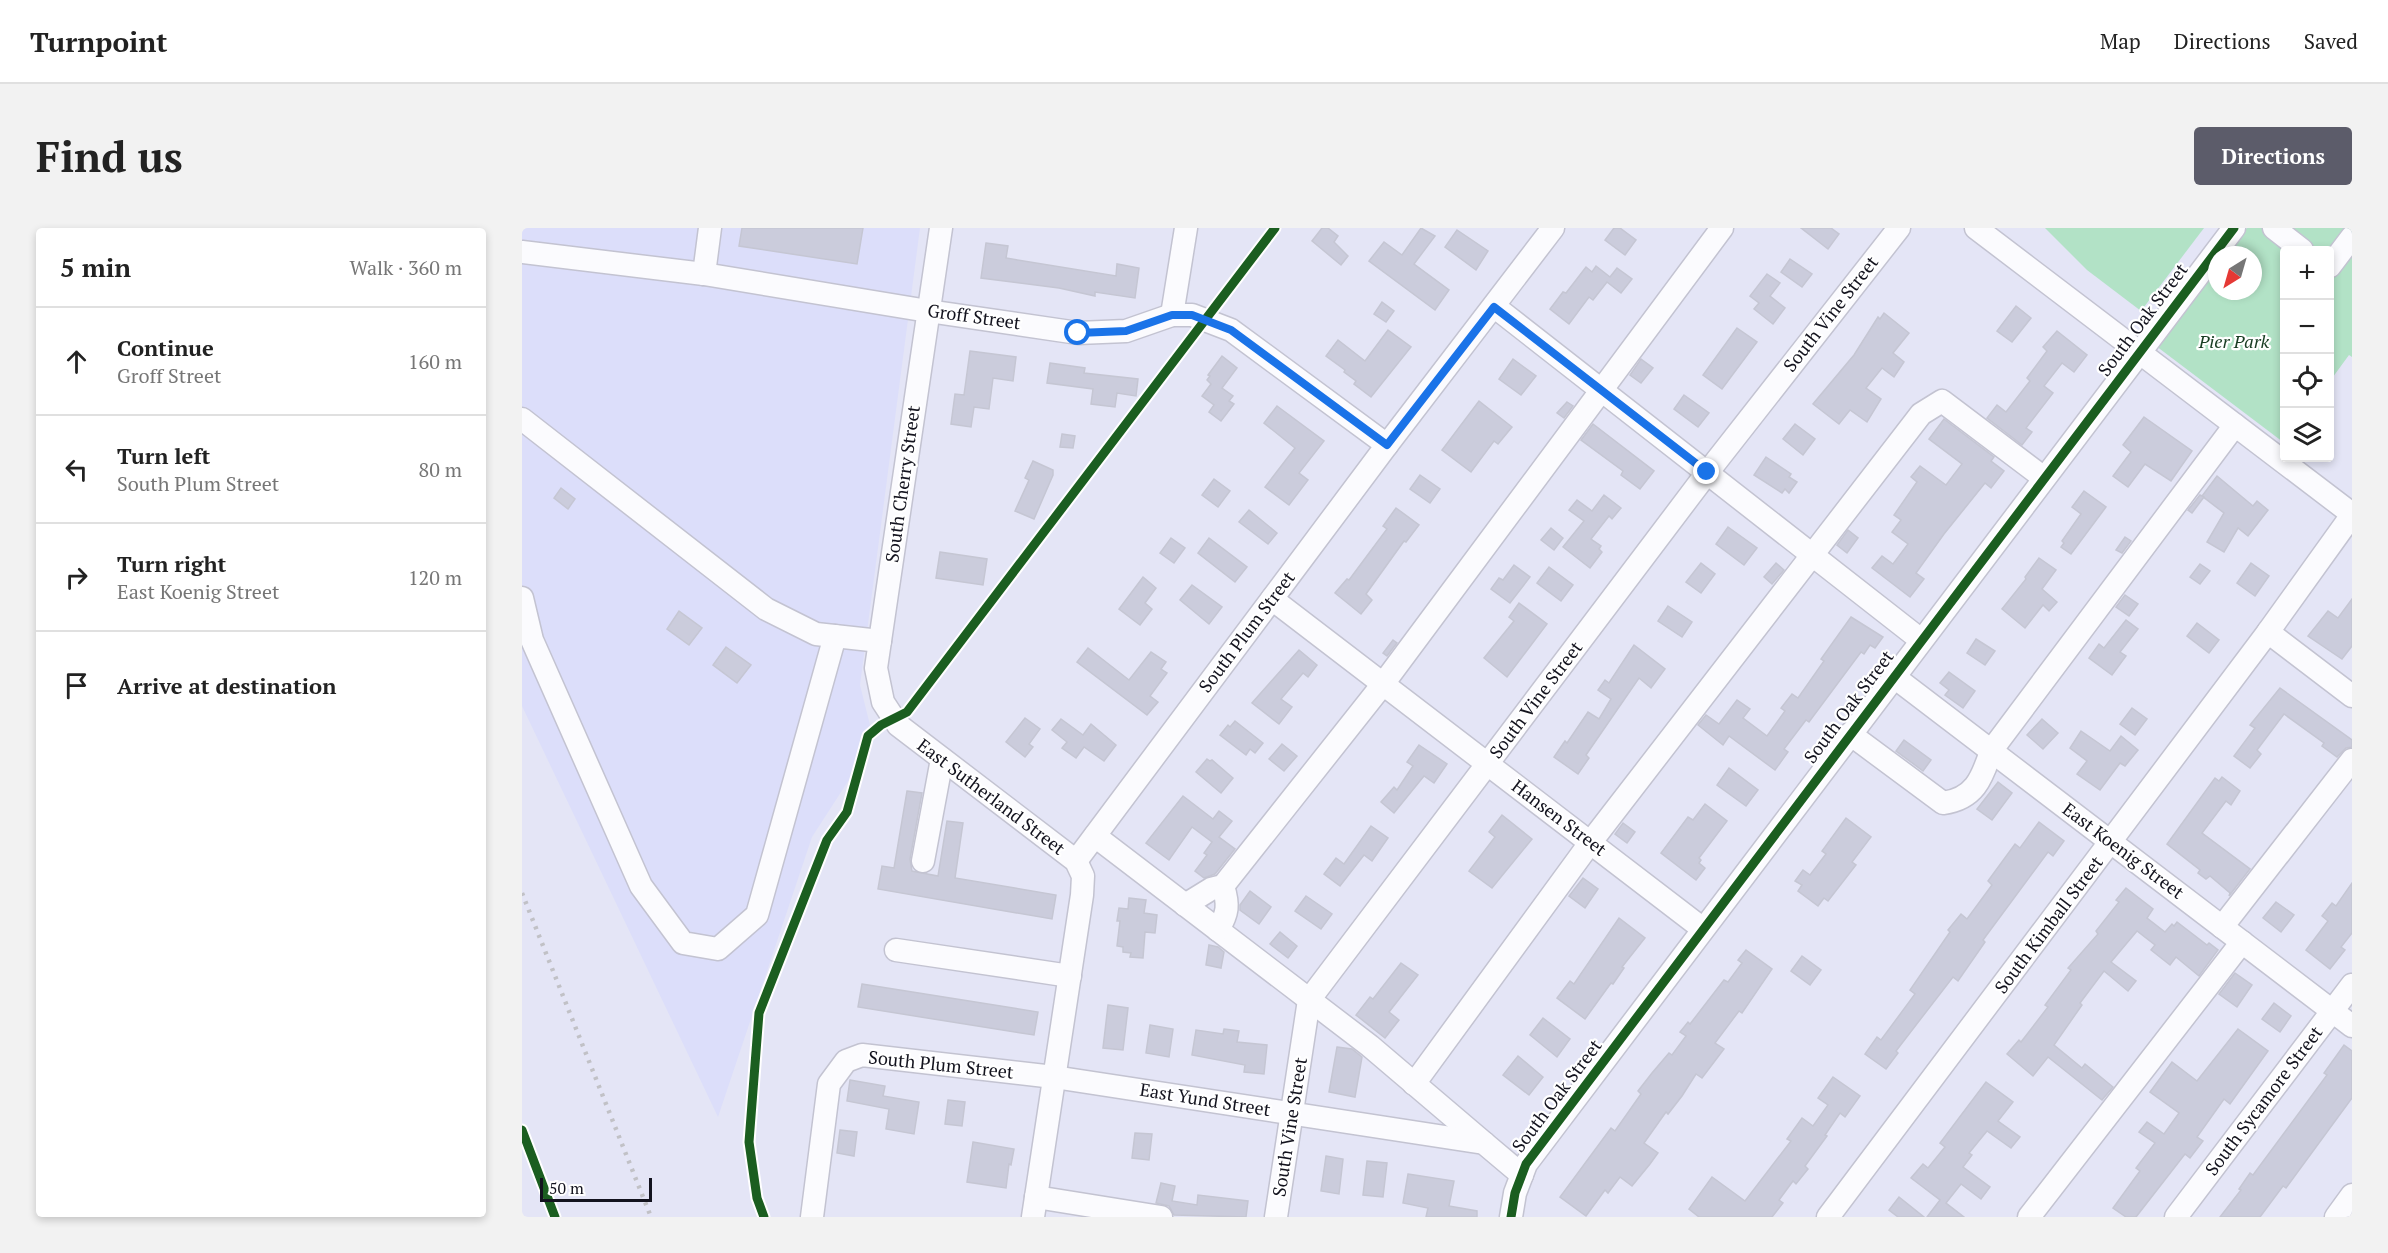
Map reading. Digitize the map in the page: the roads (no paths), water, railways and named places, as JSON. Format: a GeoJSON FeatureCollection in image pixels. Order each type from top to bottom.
{"type":"FeatureCollection","features":[{"type":"Feature","properties":{"kind":"street"},"geometry":{"type":"LineString","coordinates":[[704,273],[710,228]]}},
{"type":"Feature","properties":{"kind":"street","name":"South Cherry Street"},"geometry":{"type":"LineString","coordinates":[[907,732],[898,725],[882,702],[876,668],[941,228]]}},
{"type":"Feature","properties":{"kind":"street"},"geometry":{"type":"LineString","coordinates":[[1172,315],[1186,228]]}},
{"type":"Feature","properties":{"kind":"street","name":"South Plum Street"},"geometry":{"type":"LineString","coordinates":[[1076,861],[1387,445],[1553,228]]}},
{"type":"Feature","properties":{"kind":"street"},"geometry":{"type":"LineString","coordinates":[[1185,905],[1211,888],[1223,886],[1383,684],[1722,228]]}},
{"type":"Feature","properties":{"kind":"street","name":"South Vine Street"},"geometry":{"type":"LineString","coordinates":[[1276,1217],[1309,1000],[1707,472],[1899,228]]}},
{"type":"Feature","properties":{"kind":"street"},"geometry":{"type":"LineString","coordinates":[[1976,228],[2352,514]]}},
{"type":"Feature","properties":{"kind":"street","name":"South Oak Street"},"geometry":{"type":"LineString","coordinates":[[1511,1217],[1515,1193],[1526,1164],[1920,640],[2234,228]]}},
{"type":"Feature","properties":{"kind":"street"},"geometry":{"type":"LineString","coordinates":[[2274,228],[2297,246]]}},
{"type":"Feature","properties":{"kind":"street"},"geometry":{"type":"LineString","coordinates":[[2334,261],[2352,237]]}},
{"type":"Feature","properties":{"kind":"street","name":"Groff Street"},"geometry":{"type":"LineString","coordinates":[[522,252],[704,273],[928,311],[1078,333],[1126,331],[1172,315],[1192,315],[1231,330],[1387,445]]}},
{"type":"Feature","properties":{"kind":"street"},"geometry":{"type":"LineString","coordinates":[[1494,307],[1920,640]]}},
{"type":"Feature","properties":{"kind":"street"},"geometry":{"type":"LineString","coordinates":[[1414,1084],[1590,843],[1922,414],[1942,401],[2044,478]]}},
{"type":"Feature","properties":{"kind":"street"},"geometry":{"type":"LineString","coordinates":[[522,420],[766,609],[816,634],[880,641]]}},
{"type":"Feature","properties":{"kind":"street"},"geometry":{"type":"LineString","coordinates":[[1850,734],[1943,803],[1960,801],[1974,787],[1986,767],[1991,751],[2235,425]]}},
{"type":"Feature","properties":{"kind":"street","name":"South Kimball Street"},"geometry":{"type":"LineString","coordinates":[[1828,1217],[2268,633],[2352,514]]}},
{"type":"Feature","properties":{"kind":"street"},"geometry":{"type":"LineString","coordinates":[[522,598],[532,640],[641,886],[683,943],[718,949],[757,915],[835,636]]}},
{"type":"Feature","properties":{"kind":"street","name":"Hansen Street"},"geometry":{"type":"LineString","coordinates":[[1272,599],[1703,929]]}},
{"type":"Feature","properties":{"kind":"street"},"geometry":{"type":"LineString","coordinates":[[2268,633],[2352,696]]}},
{"type":"Feature","properties":{"kind":"street","name":"East Koenig Street"},"geometry":{"type":"LineString","coordinates":[[1893,676],[2352,1026]]}},
{"type":"Feature","properties":{"kind":"street","name":"East Sutherland Street"},"geometry":{"type":"LineString","coordinates":[[907,732],[1076,861]]}},
{"type":"Feature","properties":{"kind":"street"},"geometry":{"type":"LineString","coordinates":[[923,861],[942,759]]}},
{"type":"Feature","properties":{"kind":"street"},"geometry":{"type":"LineString","coordinates":[[2222,927],[2352,760]]}},
{"type":"Feature","properties":{"kind":"street"},"geometry":{"type":"LineString","coordinates":[[1095,836],[1309,1000],[1522,1174]]}},
{"type":"Feature","properties":{"kind":"street"},"geometry":{"type":"LineString","coordinates":[[1076,861],[1083,876],[1082,895],[1035,1207],[1161,1217]]}},
{"type":"Feature","properties":{"kind":"street"},"geometry":{"type":"LineString","coordinates":[[1218,930],[1225,918],[1228,902],[1223,886]]}},
{"type":"Feature","properties":{"kind":"street"},"geometry":{"type":"LineString","coordinates":[[2029,1217],[2242,942]]}},
{"type":"Feature","properties":{"kind":"street"},"geometry":{"type":"LineString","coordinates":[[896,950],[1070,976]]}},
{"type":"Feature","properties":{"kind":"street","name":"South Sycamore Street"},"geometry":{"type":"LineString","coordinates":[[2176,1217],[2352,985]]}},
{"type":"Feature","properties":{"kind":"street","name":"South Plum Street"},"geometry":{"type":"LineString","coordinates":[[812,1217],[829,1084],[846,1061],[862,1055],[883,1056],[1054,1077]]}},
{"type":"Feature","properties":{"kind":"street","name":"East Yund Street"},"geometry":{"type":"LineString","coordinates":[[1054,1077],[1484,1143]]}},
{"type":"Feature","properties":{"kind":"street"},"geometry":{"type":"LineString","coordinates":[[2336,1217],[2352,1195]]}},
{"type":"Feature","properties":{"kind":"railway"},"geometry":{"type":"LineString","coordinates":[[522,893],[651,1217]]}},
{"type":"Feature","properties":{"kind":"park label","name":"Pier Park"},"geometry":{"type":"Point","coordinates":[2234,342]}}]}
